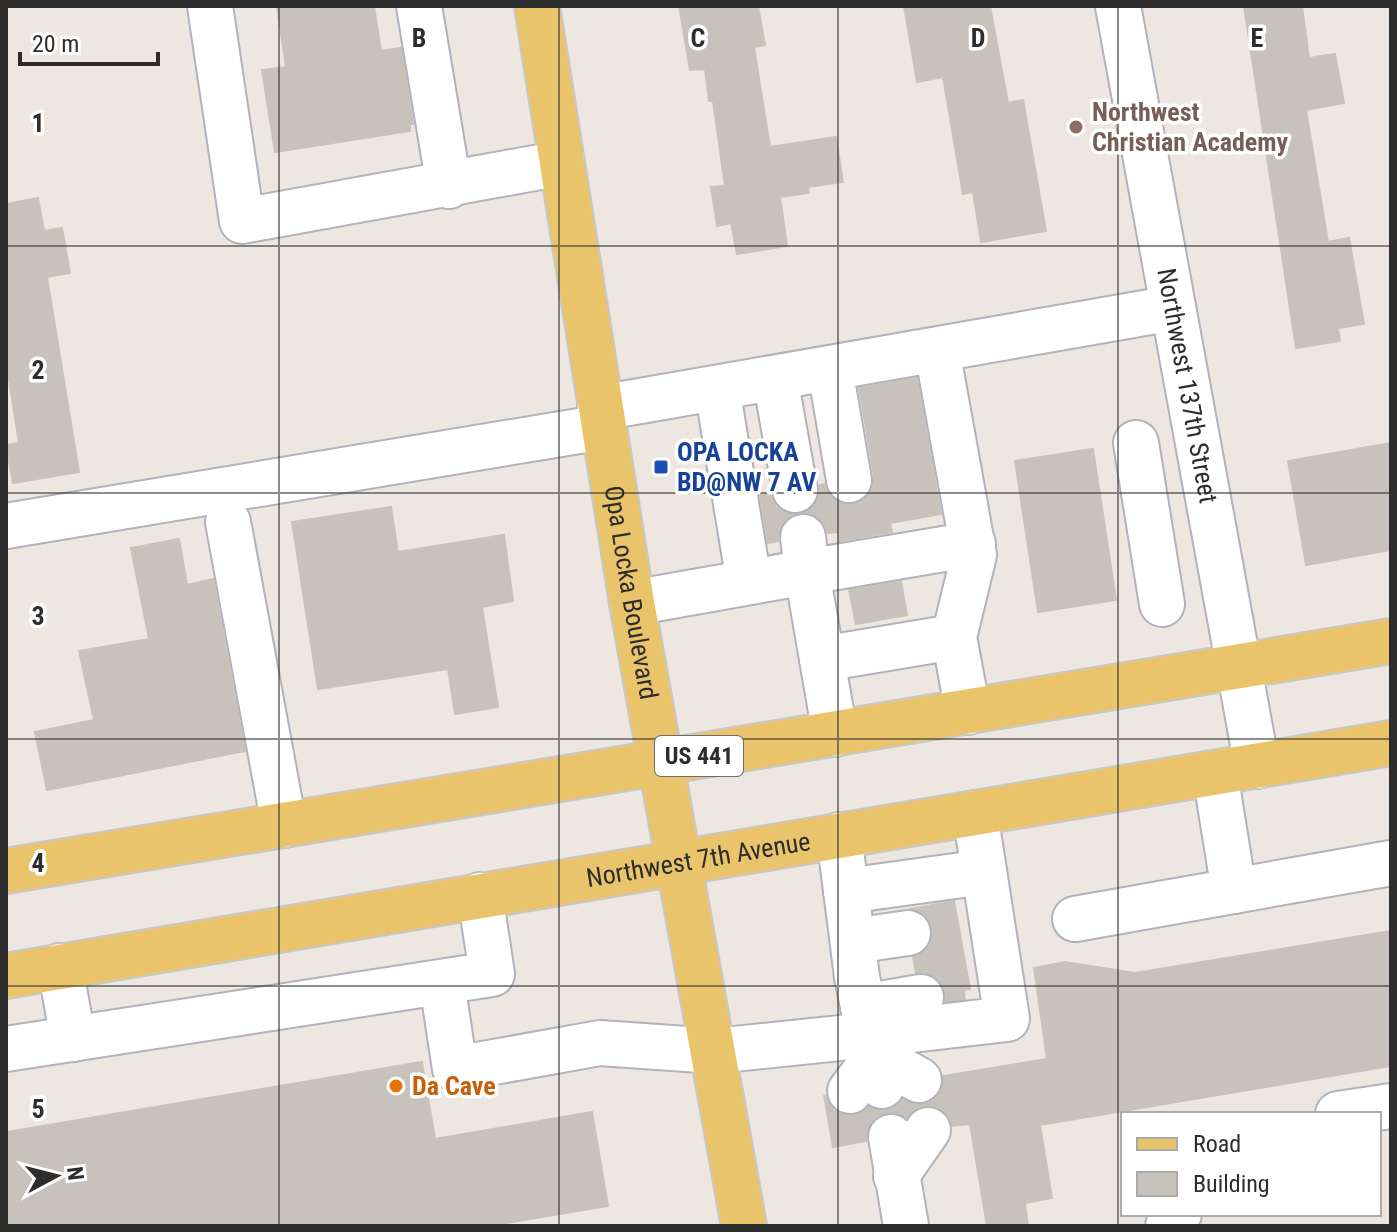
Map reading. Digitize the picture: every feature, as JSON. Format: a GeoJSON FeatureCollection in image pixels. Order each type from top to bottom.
{"type":"FeatureCollection","features":[{"type":"Feature","properties":{"kind":"main road","name":"Opa Locka Boulevard"},"geometry":{"type":"LineString","coordinates":[[537,6],[632,603],[659,762],[715,1051],[744,1226]]}},
{"type":"Feature","properties":{"kind":"main road","name":"US 441"},"geometry":{"type":"LineString","coordinates":[[6,871],[1391,641]]}},
{"type":"Feature","properties":{"kind":"main road","name":"Northwest 7th Avenue"},"geometry":{"type":"LineString","coordinates":[[6,976],[1391,743]]}},
{"type":"Feature","properties":{"kind":"street"},"geometry":{"type":"LineString","coordinates":[[210,6],[242,221],[449,186],[562,163]]}},
{"type":"Feature","properties":{"kind":"street"},"geometry":{"type":"LineString","coordinates":[[419,6],[449,186]]}},
{"type":"Feature","properties":{"kind":"street","name":"Northwest 137th Street"},"geometry":{"type":"LineString","coordinates":[[1118,6],[1257,766]]}},
{"type":"Feature","properties":{"kind":"street"},"geometry":{"type":"LineString","coordinates":[[6,526],[602,417],[717,388],[1173,308]]}},
{"type":"Feature","properties":{"kind":"street"},"geometry":{"type":"LineString","coordinates":[[937,350],[974,555],[954,637],[968,712]]}},
{"type":"Feature","properties":{"kind":"street"},"geometry":{"type":"LineString","coordinates":[[830,369],[849,480]]}},
{"type":"Feature","properties":{"kind":"street"},"geometry":{"type":"LineString","coordinates":[[775,378],[795,490]]}},
{"type":"Feature","properties":{"kind":"street"},"geometry":{"type":"LineString","coordinates":[[717,388],[749,582]]}},
{"type":"Feature","properties":{"kind":"street"},"geometry":{"type":"LineString","coordinates":[[1136,443],[1162,604]]}},
{"type":"Feature","properties":{"kind":"street"},"geometry":{"type":"LineString","coordinates":[[228,522],[284,825]]}},
{"type":"Feature","properties":{"kind":"street"},"geometry":{"type":"LineString","coordinates":[[1154,555],[1216,543]]}},
{"type":"Feature","properties":{"kind":"street"},"geometry":{"type":"LineString","coordinates":[[632,603],[749,582],[805,554],[861,545],[973,544]]}},
{"type":"Feature","properties":{"kind":"street"},"geometry":{"type":"LineString","coordinates":[[805,554],[835,734]]}},
{"type":"Feature","properties":{"kind":"street"},"geometry":{"type":"LineString","coordinates":[[822,659],[954,637]]}},
{"type":"Feature","properties":{"kind":"street"},"geometry":{"type":"LineString","coordinates":[[1215,773],[1234,891]]}},
{"type":"Feature","properties":{"kind":"street"},"geometry":{"type":"LineString","coordinates":[[442,983],[455,1069],[600,1043],[715,1051],[1007,1019],[980,955],[984,872],[975,813]]}},
{"type":"Feature","properties":{"kind":"street"},"geometry":{"type":"LineString","coordinates":[[839,835],[871,1034]]}},
{"type":"Feature","properties":{"kind":"street"},"geometry":{"type":"LineString","coordinates":[[1075,919],[1391,863]]}},
{"type":"Feature","properties":{"kind":"street"},"geometry":{"type":"LineString","coordinates":[[846,891],[984,872]]}},
{"type":"Feature","properties":{"kind":"street"},"geometry":{"type":"LineString","coordinates":[[6,1049],[492,974],[480,895]]}},
{"type":"Feature","properties":{"kind":"street"},"geometry":{"type":"LineString","coordinates":[[60,966],[73,1039]]}},
{"type":"Feature","properties":{"kind":"street"},"geometry":{"type":"LineString","coordinates":[[871,1034],[915,966],[871,1034]]}},
{"type":"Feature","properties":{"kind":"street"},"geometry":{"type":"LineString","coordinates":[[1351,1112],[1391,1106]]}},
{"type":"Feature","properties":{"kind":"street"},"geometry":{"type":"LineString","coordinates":[[894,1146],[906,1226]]}},
{"type":"Feature","properties":{"kind":"building"},"geometry":{"type":"Polygon","coordinates":[[[277,6],[374,6],[381,51],[401,48],[413,124],[410,124],[410,131],[275,152],[262,70],[286,67],[277,6]]]}},
{"type":"Feature","properties":{"kind":"building"},"geometry":{"type":"Polygon","coordinates":[[[679,6],[758,6],[765,45],[754,47],[770,147],[836,137],[843,182],[808,187],[809,193],[780,197],[787,246],[737,254],[731,223],[717,226],[711,187],[725,186],[713,101],[709,101],[705,69],[690,70],[679,6]]]}},
{"type":"Feature","properties":{"kind":"building"},"geometry":{"type":"Polygon","coordinates":[[[904,6],[990,6],[1008,103],[1023,100],[1046,231],[981,242],[973,192],[963,194],[943,77],[917,82],[904,6]]]}},
{"type":"Feature","properties":{"kind":"building"},"geometry":{"type":"Polygon","coordinates":[[[1244,6],[1302,6],[1309,58],[1335,54],[1344,103],[1306,110],[1328,242],[1349,238],[1364,324],[1338,328],[1340,341],[1296,348],[1244,6]]]}},
{"type":"Feature","properties":{"kind":"building"},"geometry":{"type":"Polygon","coordinates":[[[38,198],[44,231],[62,228],[70,273],[47,277],[79,472],[13,483],[6,445],[19,443],[6,361],[6,204],[38,198]]]}},
{"type":"Feature","properties":{"kind":"building"},"geometry":{"type":"Polygon","coordinates":[[[917,378],[941,514],[890,523],[892,532],[839,541],[838,532],[828,533],[823,522],[804,513],[818,499],[820,485],[824,484],[829,495],[840,503],[852,505],[864,500],[872,489],[874,476],[859,388],[917,378]]]}},
{"type":"Feature","properties":{"kind":"building"},"geometry":{"type":"Polygon","coordinates":[[[1391,443],[1391,550],[1306,565],[1288,461],[1391,443]]]}},
{"type":"Feature","properties":{"kind":"building"},"geometry":{"type":"Polygon","coordinates":[[[1093,449],[1116,600],[1038,612],[1015,461],[1093,449]]]}},
{"type":"Feature","properties":{"kind":"building"},"geometry":{"type":"Polygon","coordinates":[[[770,494],[776,507],[794,514],[780,526],[778,541],[768,543],[760,495],[770,494]]]}},
{"type":"Feature","properties":{"kind":"building"},"geometry":{"type":"Polygon","coordinates":[[[391,507],[398,552],[504,535],[513,601],[482,607],[498,707],[455,714],[448,669],[318,689],[292,522],[391,507]]]}},
{"type":"Feature","properties":{"kind":"building"},"geometry":{"type":"Polygon","coordinates":[[[179,539],[187,585],[213,579],[245,751],[47,790],[35,732],[94,720],[79,651],[149,639],[131,548],[179,539]]]}},
{"type":"Feature","properties":{"kind":"building"},"geometry":{"type":"Polygon","coordinates":[[[901,582],[907,615],[856,624],[849,590],[901,582]]]}},
{"type":"Feature","properties":{"kind":"building"},"geometry":{"type":"Polygon","coordinates":[[[954,901],[970,989],[946,993],[941,982],[930,974],[916,973],[913,957],[924,952],[931,943],[933,930],[927,917],[911,909],[954,901]]]}},
{"type":"Feature","properties":{"kind":"building"},"geometry":{"type":"Polygon","coordinates":[[[1391,931],[1391,1066],[1040,1125],[1052,1198],[1025,1203],[1028,1226],[987,1226],[970,1124],[952,1126],[942,1109],[929,1105],[918,1107],[906,1118],[886,1113],[875,1118],[868,1128],[866,1141],[833,1147],[824,1095],[835,1111],[846,1116],[859,1114],[869,1107],[887,1110],[902,1099],[919,1105],[932,1101],[941,1091],[943,1076],[1047,1059],[1034,968],[1065,962],[1135,973],[1391,931]]]}},
{"type":"Feature","properties":{"kind":"building"},"geometry":{"type":"Polygon","coordinates":[[[422,1062],[435,1139],[592,1112],[608,1206],[489,1226],[6,1226],[6,1132],[422,1062]]]}},
{"type":"Feature","properties":{"kind":"tunnel"},"geometry":{"type":"LineString","coordinates":[[849,480],[858,529]]}},
{"type":"Feature","properties":{"kind":"tunnel"},"geometry":{"type":"LineString","coordinates":[[908,933],[958,923]]}},
{"type":"Feature","properties":{"kind":"tunnel"},"geometry":{"type":"LineString","coordinates":[[921,997],[970,989]]}},
{"type":"Feature","properties":{"kind":"tunnel"},"geometry":{"type":"LineString","coordinates":[[850,1091],[860,1142]]}},
{"type":"Feature","properties":{"kind":"place","name":"Northwest Christian Academy"},"geometry":{"type":"Point","coordinates":[1076,127]}},
{"type":"Feature","properties":{"kind":"place","name":"OPA LOCKA BD@NW 7 AV"},"geometry":{"type":"Point","coordinates":[661,467]}},
{"type":"Feature","properties":{"kind":"place","name":"Da Cave"},"geometry":{"type":"Point","coordinates":[396,1086]}}]}
